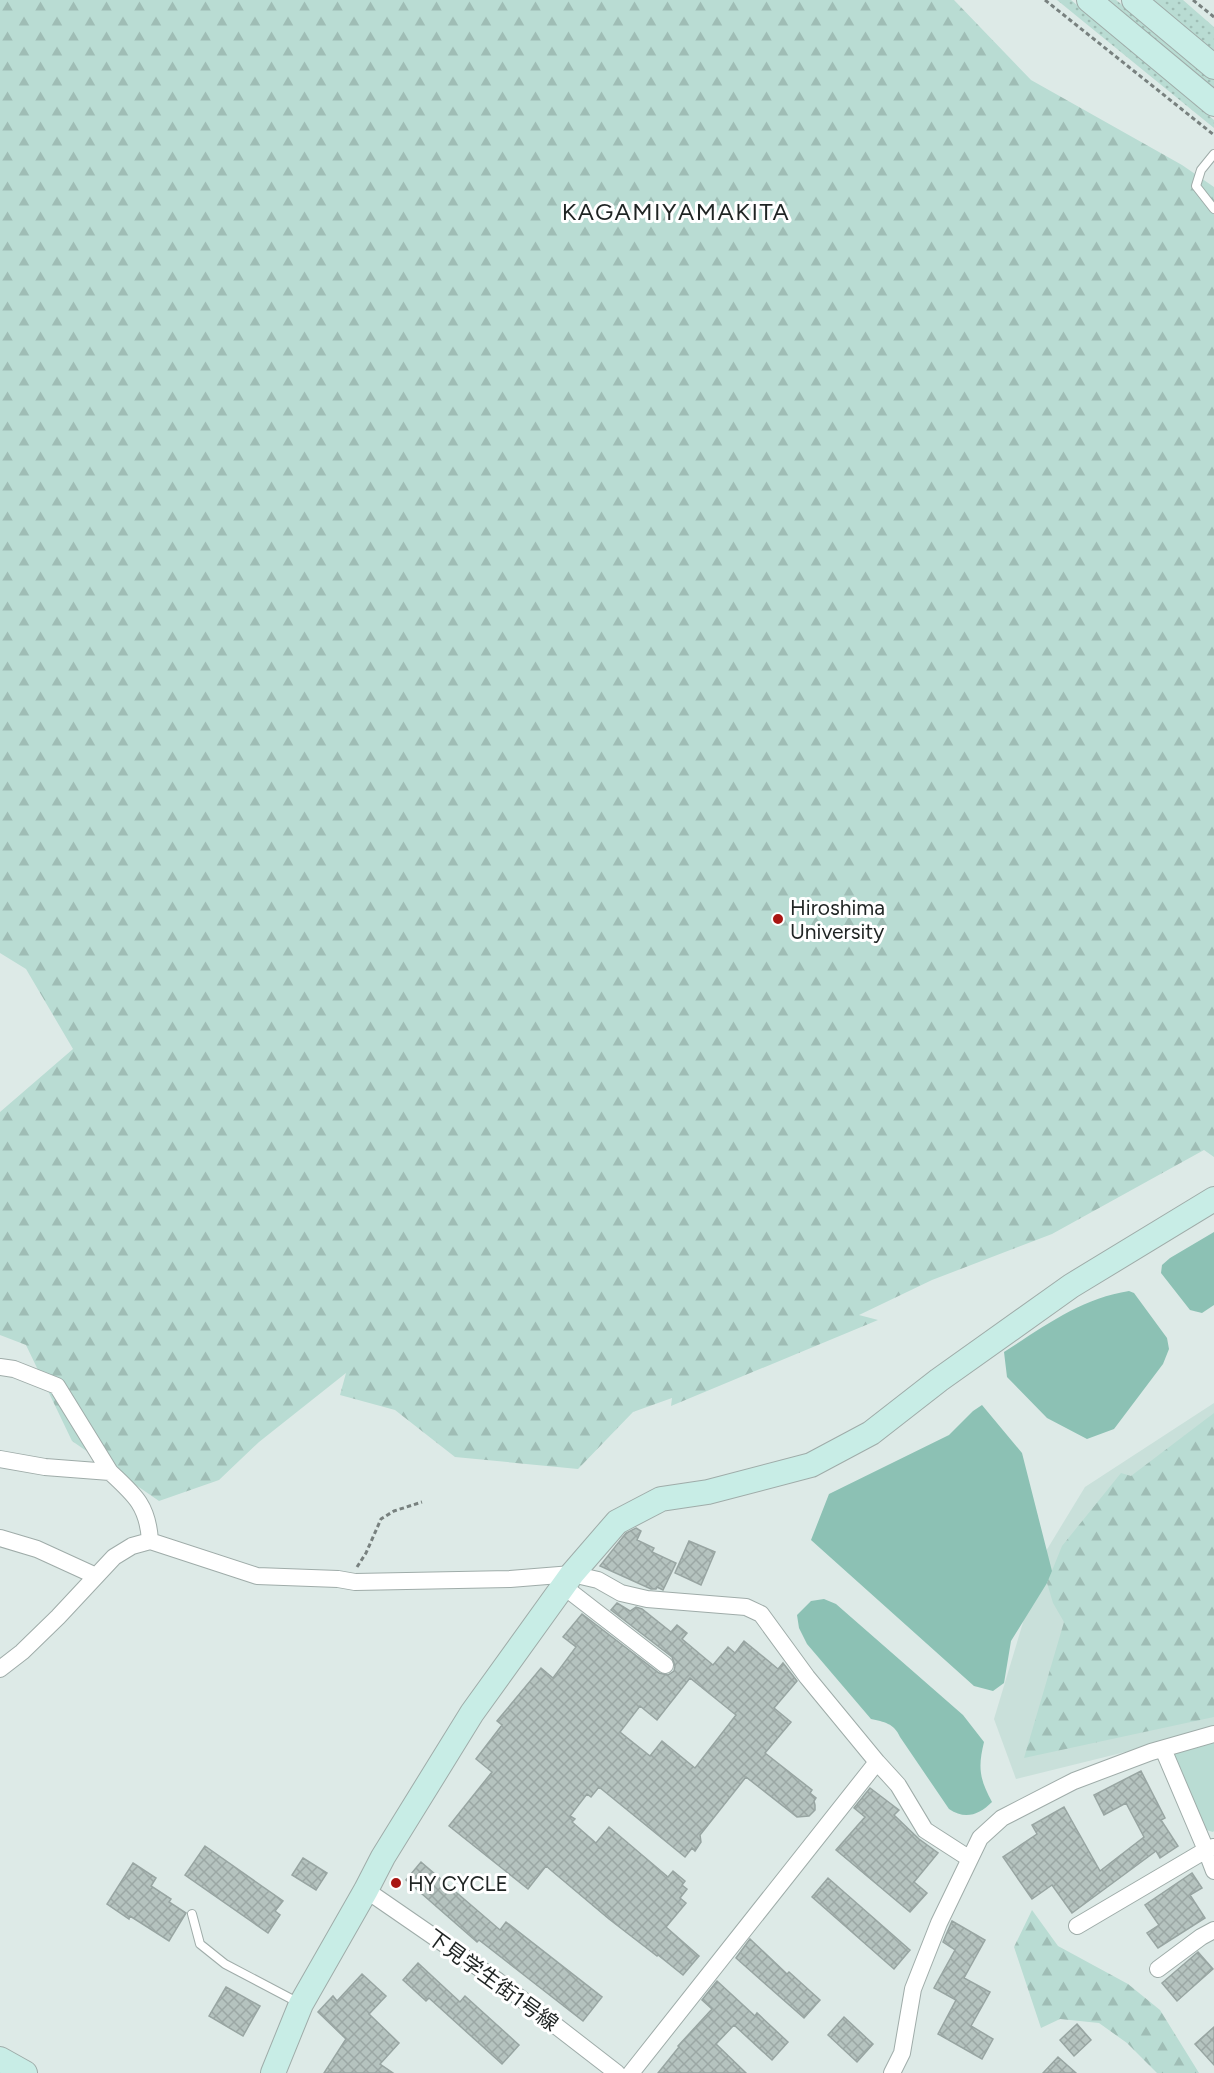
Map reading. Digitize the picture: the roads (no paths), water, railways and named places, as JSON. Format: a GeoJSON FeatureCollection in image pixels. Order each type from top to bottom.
{"type":"FeatureCollection","features":[{"type":"Feature","properties":{"kind":"street"},"geometry":{"type":"LineString","coordinates":[[1089,0],[1214,104]]}},
{"type":"Feature","properties":{"kind":"street"},"geometry":{"type":"LineString","coordinates":[[1134,0],[1214,67]]}},
{"type":"Feature","properties":{"kind":"street"},"geometry":{"type":"LineString","coordinates":[[273,2073],[301,2004],[383,1857],[472,1713],[567,1580],[617,1522],[661,1499],[708,1492],[812,1465],[871,1433],[939,1380],[1071,1286],[1214,1199]]}},
{"type":"Feature","properties":{"kind":"street"},"geometry":{"type":"LineString","coordinates":[[0,1366],[14,1369],[57,1386],[110,1472],[136,1496],[149,1522],[150,1541]]}},
{"type":"Feature","properties":{"kind":"street"},"geometry":{"type":"LineString","coordinates":[[0,1459],[45,1467],[110,1472]]}},
{"type":"Feature","properties":{"kind":"street"},"geometry":{"type":"LineString","coordinates":[[0,1538],[37,1549],[96,1576]]}},
{"type":"Feature","properties":{"kind":"street"},"geometry":{"type":"LineString","coordinates":[[0,1669],[22,1652],[58,1617],[114,1557],[132,1546],[150,1541],[256,1576],[348,1581],[598,1580],[621,1593],[647,1599],[746,1607],[760,1614],[807,1677],[898,1785],[925,1830],[970,1859]]}},
{"type":"Feature","properties":{"kind":"street"},"geometry":{"type":"LineString","coordinates":[[567,1580],[665,1665]]}},
{"type":"Feature","properties":{"kind":"street"},"geometry":{"type":"LineString","coordinates":[[892,2073],[902,2053],[914,1989],[939,1923],[980,1838],[1002,1818],[1074,1781],[1163,1749],[1214,1734]]}},
{"type":"Feature","properties":{"kind":"street"},"geometry":{"type":"LineString","coordinates":[[1163,1749],[1210,1848],[1214,1871]]}},
{"type":"Feature","properties":{"kind":"street"},"geometry":{"type":"LineString","coordinates":[[631,2073],[877,1762]]}},
{"type":"Feature","properties":{"kind":"street"},"geometry":{"type":"LineString","coordinates":[[1077,1926],[1210,1848]]}},
{"type":"Feature","properties":{"kind":"street","name":"下見学生街1号線"},"geometry":{"type":"LineString","coordinates":[[366,1890],[498,1981],[616,2073]]}},
{"type":"Feature","properties":{"kind":"street"},"geometry":{"type":"LineString","coordinates":[[1158,1969],[1214,1930]]}},
{"type":"Feature","properties":{"kind":"street"},"geometry":{"type":"LineString","coordinates":[[0,2059],[25,2073]]}},
{"type":"Feature","properties":{"kind":"lane"},"geometry":{"type":"LineString","coordinates":[[1214,154],[1201,170],[1196,186],[1214,209]]}},
{"type":"Feature","properties":{"kind":"lane"},"geometry":{"type":"LineString","coordinates":[[192,1914],[200,1944],[225,1964],[301,2004]]}},
{"type":"Feature","properties":{"kind":"place","name":"Hiroshima University"},"geometry":{"type":"Point","coordinates":[778,919]}},
{"type":"Feature","properties":{"kind":"place","name":"HY CYCLE"},"geometry":{"type":"Point","coordinates":[396,1883]}},
{"type":"Feature","properties":{"kind":"district","name":"KAGAMIYAMAKITA"},"geometry":{"type":"Point","coordinates":[676,211]}}]}
